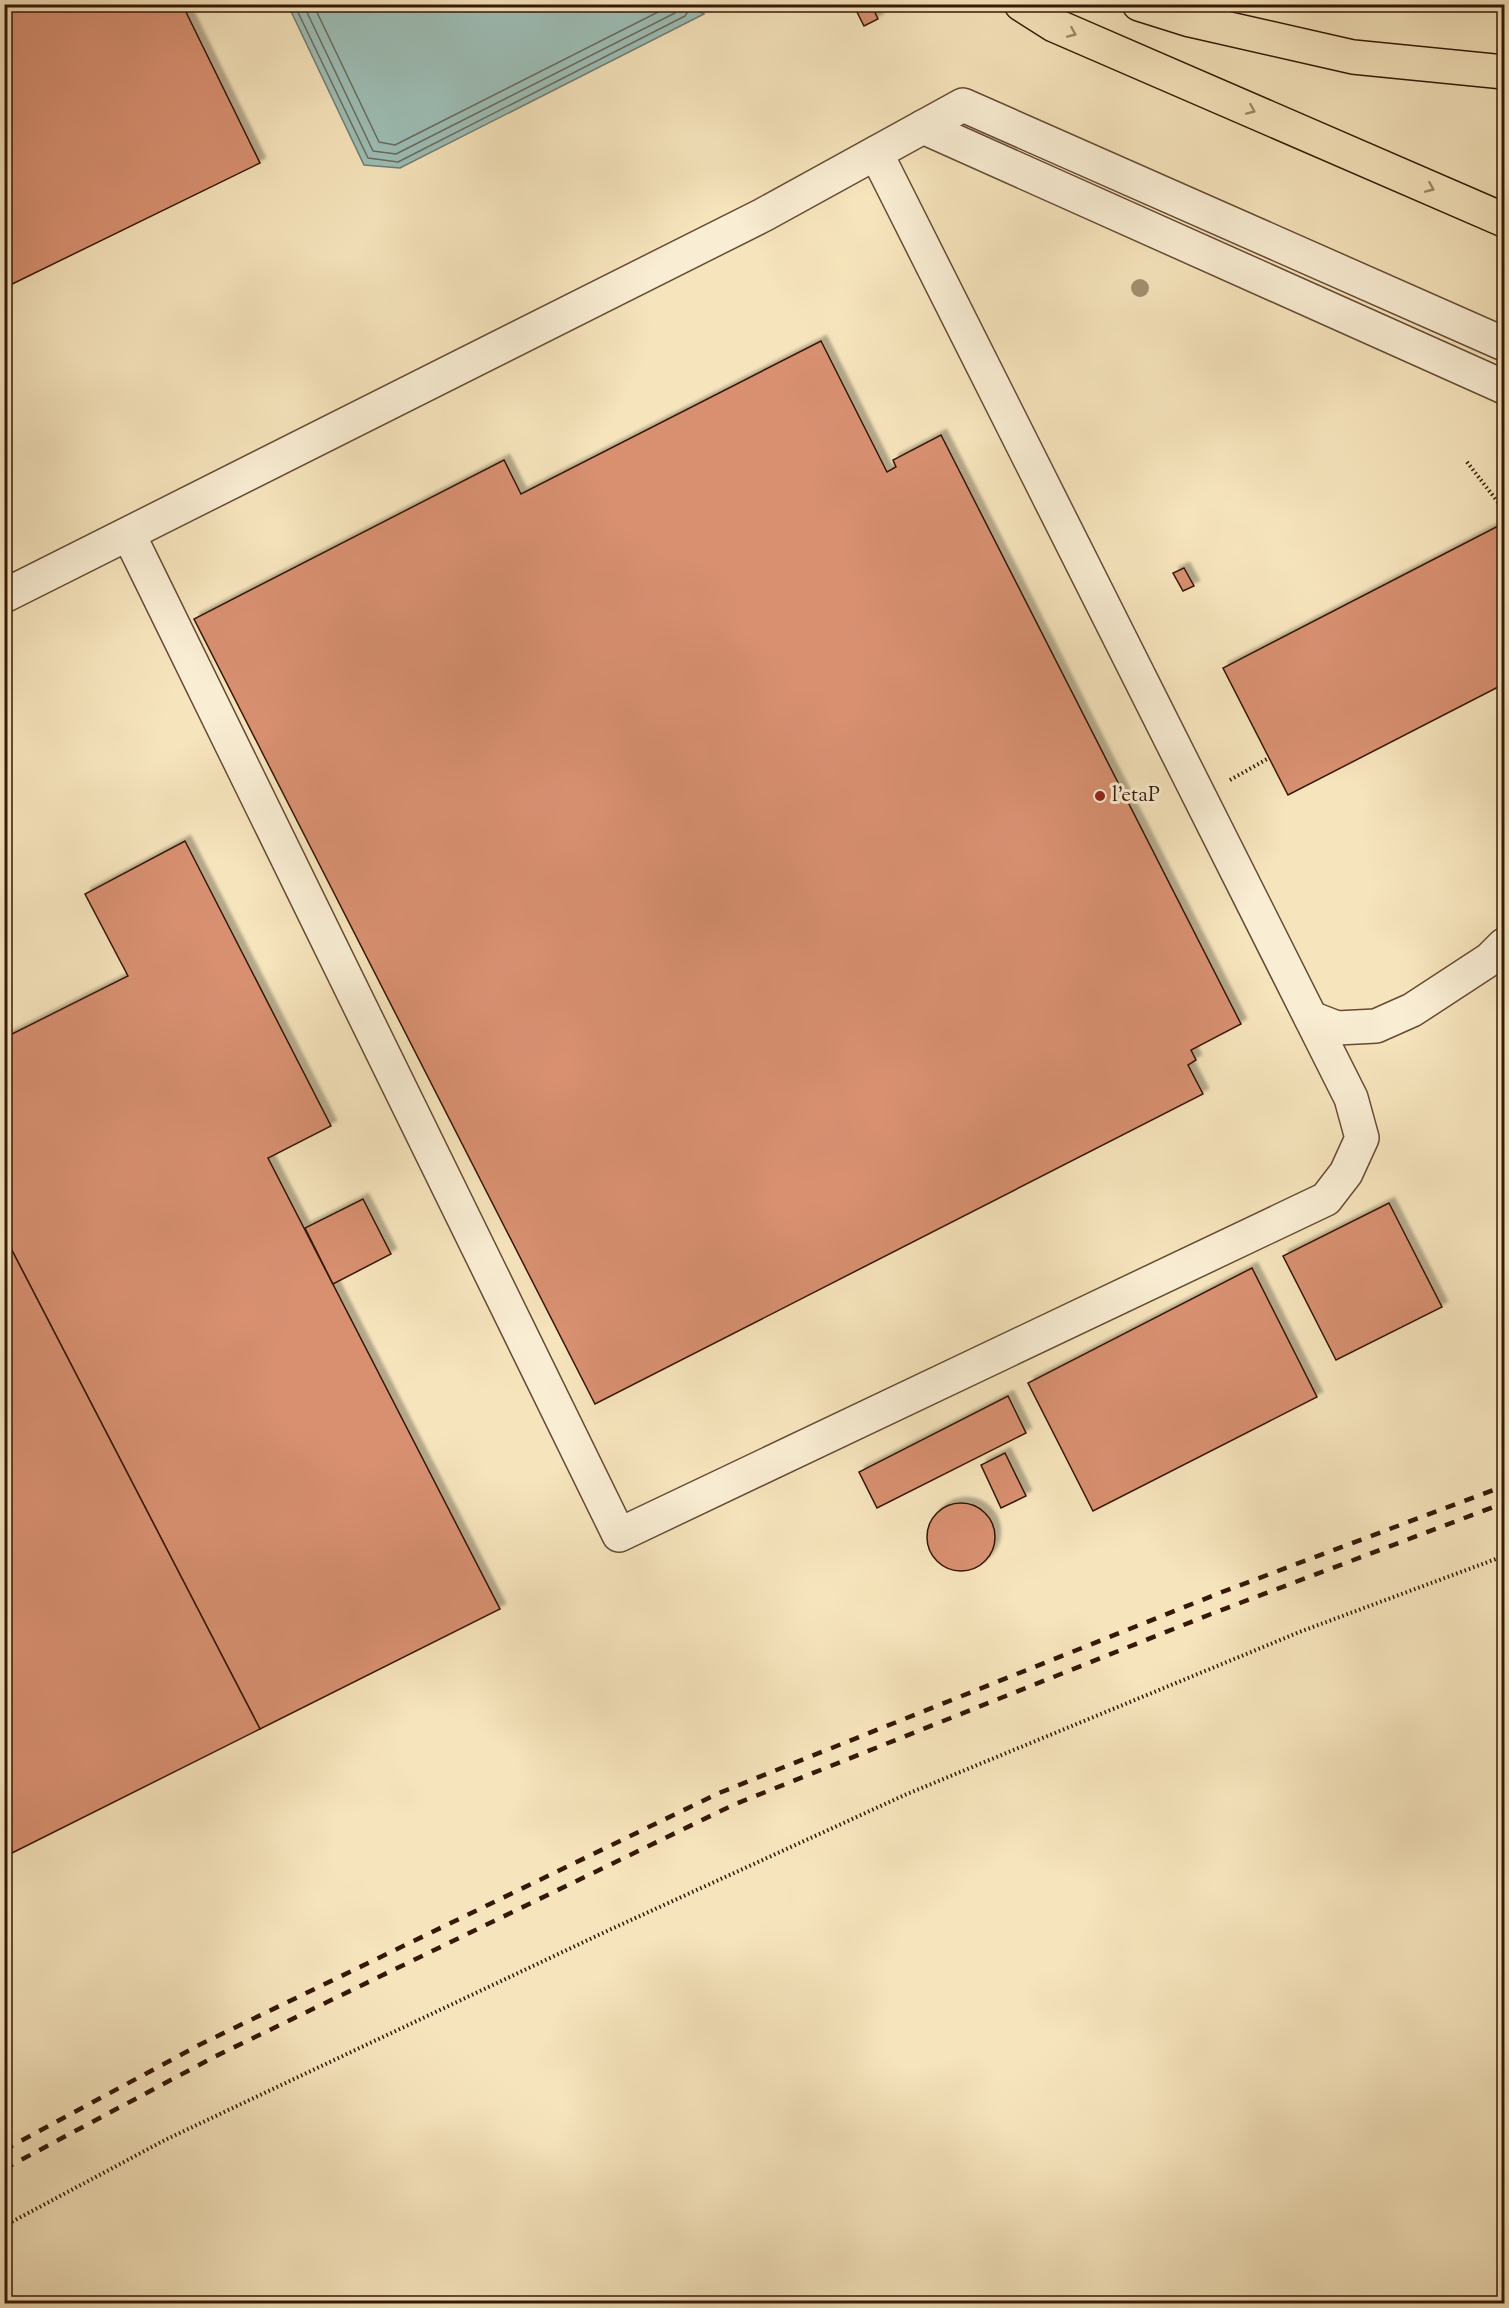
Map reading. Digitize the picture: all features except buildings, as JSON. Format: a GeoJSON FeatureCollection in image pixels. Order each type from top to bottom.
{"type":"FeatureCollection","features":[{"type":"Feature","properties":{"kind":"main road"},"geometry":{"type":"LineString","coordinates":[[1021,4],[1054,25],[1504,220]]}},
{"type":"Feature","properties":{"kind":"main road"},"geometry":{"type":"LineString","coordinates":[[1139,4],[1200,22],[1353,57],[1504,72]]}},
{"type":"Feature","properties":{"kind":"street"},"geometry":{"type":"LineString","coordinates":[[4,596],[763,215],[963,105],[1504,344]]}},
{"type":"Feature","properties":{"kind":"street"},"geometry":{"type":"LineString","coordinates":[[923,127],[1504,387]]}},
{"type":"Feature","properties":{"kind":"street"},"geometry":{"type":"LineString","coordinates":[[115,541],[619,1535],[1326,1199],[1346,1173],[1362,1138],[1351,1098],[876,153]]}},
{"type":"Feature","properties":{"kind":"street"},"geometry":{"type":"LineString","coordinates":[[1311,1018],[1337,1028],[1376,1026],[1412,1010],[1490,958],[1504,945]]}},
{"type":"Feature","properties":{"kind":"path"},"geometry":{"type":"LineString","coordinates":[[1467,462],[1504,510]]}},
{"type":"Feature","properties":{"kind":"path"},"geometry":{"type":"LineString","coordinates":[[1200,797],[1269,758]]}},
{"type":"Feature","properties":{"kind":"path"},"geometry":{"type":"LineString","coordinates":[[4,2226],[176,2135],[607,1931],[907,1794],[1302,1630],[1504,1556]]}},
{"type":"Feature","properties":{"kind":"water"},"geometry":{"type":"Polygon","coordinates":[[[288,5],[685,5],[704,14],[400,168],[364,165],[288,5]]]}},
{"type":"Feature","properties":{"kind":"railway"},"geometry":{"type":"LineString","coordinates":[[4,2150],[199,2045],[719,1793],[1222,1592],[1504,1486]]}},
{"type":"Feature","properties":{"kind":"railway"},"geometry":{"type":"LineString","coordinates":[[4,2169],[214,2057],[733,1805],[1211,1614],[1504,1503]]}},
{"type":"Feature","properties":{"kind":"place","name":"l'etaP"},"geometry":{"type":"Point","coordinates":[1100,796]}}]}
